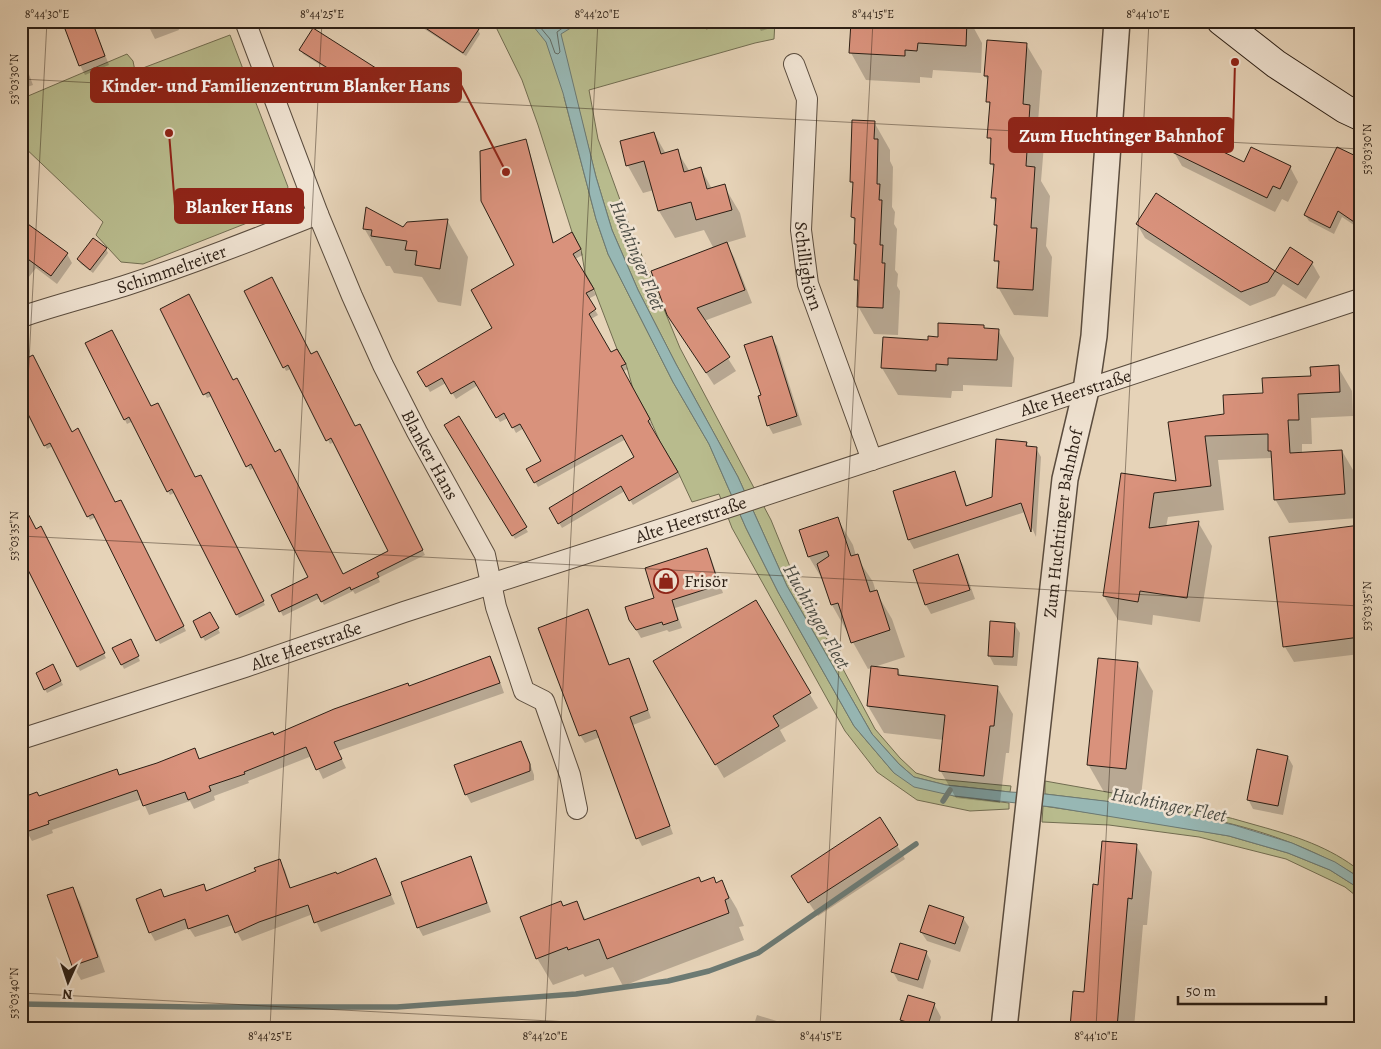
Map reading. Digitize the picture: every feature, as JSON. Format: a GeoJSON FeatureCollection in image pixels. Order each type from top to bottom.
{"type":"FeatureCollection","features":[{"type":"Feature","properties":{"kind":"main road"},"geometry":{"type":"LineString","coordinates":[[1221,21],[1276,64],[1345,109],[1360,116]]}},
{"type":"Feature","properties":{"kind":"street","name":"Blanker Hans"},"geometry":{"type":"LineString","coordinates":[[245,21],[318,214],[383,365],[417,432],[485,555],[496,607],[524,691],[544,701],[570,775],[578,809]]}},
{"type":"Feature","properties":{"kind":"street","name":"Zum Huchtinger Bahnhof"},"geometry":{"type":"LineString","coordinates":[[1004,1028],[1065,479],[1086,390],[1095,327],[1117,21]]}},
{"type":"Feature","properties":{"kind":"street","name":"Schillighörn"},"geometry":{"type":"LineString","coordinates":[[794,64],[807,99],[801,230],[808,284],[872,460]]}},
{"type":"Feature","properties":{"kind":"street","name":"Schimmelreiter"},"geometry":{"type":"LineString","coordinates":[[21,317],[197,261],[318,214]]}},
{"type":"Feature","properties":{"kind":"street","name":"Alte Heerstraße"},"geometry":{"type":"LineString","coordinates":[[21,739],[245,668],[492,583],[742,503],[1360,299]]}},
{"type":"Feature","properties":{"kind":"green space"},"geometry":{"type":"Polygon","coordinates":[[[493,21],[699,21],[706,29],[745,21],[775,21],[774,39],[589,90],[598,139],[628,222],[680,348],[771,520],[795,579],[875,729],[916,773],[936,779],[1011,786],[1010,792],[946,785],[914,777],[899,764],[872,734],[787,586],[738,477],[638,290],[612,230],[596,177],[575,94],[564,97],[596,219],[608,254],[673,382],[709,444],[746,528],[778,592],[854,726],[894,773],[954,796],[1009,803],[1009,809],[970,811],[917,800],[877,772],[845,731],[732,528],[719,494],[692,502],[633,389],[626,364],[617,349],[594,289],[585,273],[581,249],[572,232],[522,80],[493,21]]]}},
{"type":"Feature","properties":{"kind":"green space"},"geometry":{"type":"Polygon","coordinates":[[[230,35],[288,187],[280,210],[143,264],[121,262],[96,235],[103,222],[21,144],[21,99],[127,54],[133,61],[135,71],[230,35]]]}},
{"type":"Feature","properties":{"kind":"green space"},"geometry":{"type":"Polygon","coordinates":[[[1045,781],[1180,806],[1286,834],[1312,843],[1337,855],[1360,871],[1360,878],[1325,858],[1287,841],[1248,828],[1167,810],[1045,794],[1045,781]]]}},
{"type":"Feature","properties":{"kind":"green space"},"geometry":{"type":"Polygon","coordinates":[[[1043,806],[1229,836],[1288,853],[1330,870],[1360,889],[1360,899],[1345,887],[1286,859],[1199,837],[1109,825],[1042,822],[1043,806]]]}},
{"type":"Feature","properties":{"kind":"water"},"geometry":{"type":"Polygon","coordinates":[[[529,21],[582,21],[561,34],[596,177],[612,230],[638,290],[738,477],[787,586],[872,734],[899,764],[914,777],[946,785],[1147,806],[1234,825],[1292,843],[1335,862],[1360,878],[1360,889],[1330,870],[1288,853],[1229,836],[1052,807],[954,796],[914,787],[894,773],[854,726],[778,592],[746,528],[709,444],[673,382],[608,254],[596,219],[563,93],[546,42],[529,21]]]}},
{"type":"Feature","properties":{"kind":"building"},"geometry":{"type":"Polygon","coordinates":[[[62,21],[92,21],[105,56],[79,66],[62,21]]]}},
{"type":"Feature","properties":{"kind":"building"},"geometry":{"type":"Polygon","coordinates":[[[415,21],[466,21],[479,29],[463,53],[415,21]]]}},
{"type":"Feature","properties":{"kind":"building"},"geometry":{"type":"Polygon","coordinates":[[[896,21],[967,21],[966,46],[918,43],[917,51],[905,50],[905,56],[849,53],[851,22],[896,25],[896,21]]]}},
{"type":"Feature","properties":{"kind":"building"},"geometry":{"type":"Polygon","coordinates":[[[313,28],[390,77],[377,99],[299,50],[313,28]]]}},
{"type":"Feature","properties":{"kind":"building"},"geometry":{"type":"Polygon","coordinates":[[[987,40],[1027,43],[1023,104],[1030,105],[1026,166],[1035,167],[1031,228],[1037,228],[1033,290],[997,288],[999,261],[994,261],[997,225],[994,225],[996,198],[991,198],[994,164],[990,164],[991,138],[987,138],[990,102],[986,102],[988,76],[984,76],[987,40]]]}},
{"type":"Feature","properties":{"kind":"building"},"geometry":{"type":"Polygon","coordinates":[[[852,120],[875,121],[874,139],[878,139],[877,184],[880,184],[879,200],[882,200],[880,245],[883,245],[882,263],[885,263],[883,308],[857,307],[858,280],[854,280],[855,218],[851,217],[853,182],[850,182],[852,120]]]}},
{"type":"Feature","properties":{"kind":"building"},"geometry":{"type":"Polygon","coordinates":[[[654,132],[661,154],[678,149],[684,172],[701,167],[707,189],[725,184],[732,210],[696,220],[691,202],[658,211],[644,161],[626,166],[620,141],[654,132]]]}},
{"type":"Feature","properties":{"kind":"building"},"geometry":{"type":"Polygon","coordinates":[[[1182,132],[1244,162],[1251,147],[1291,166],[1280,189],[1273,186],[1267,198],[1172,152],[1182,132]]]}},
{"type":"Feature","properties":{"kind":"building"},"geometry":{"type":"Polygon","coordinates":[[[526,139],[553,243],[572,232],[581,249],[573,254],[594,289],[586,293],[596,309],[589,314],[611,352],[617,349],[626,364],[621,366],[650,419],[648,421],[678,472],[629,501],[621,486],[558,524],[549,508],[634,457],[622,435],[534,483],[526,469],[541,461],[520,424],[512,428],[504,413],[496,418],[474,381],[451,394],[442,378],[426,387],[417,372],[492,328],[471,290],[514,265],[481,201],[480,151],[526,139]]]}},
{"type":"Feature","properties":{"kind":"building"},"geometry":{"type":"Polygon","coordinates":[[[1337,147],[1360,158],[1360,226],[1338,211],[1330,228],[1304,215],[1337,147]]]}},
{"type":"Feature","properties":{"kind":"building"},"geometry":{"type":"Polygon","coordinates":[[[1156,193],[1275,271],[1268,282],[1241,292],[1136,224],[1156,193]]]}},
{"type":"Feature","properties":{"kind":"building"},"geometry":{"type":"Polygon","coordinates":[[[366,207],[403,227],[407,222],[448,219],[440,269],[415,265],[417,251],[405,250],[407,241],[371,236],[372,230],[363,229],[366,207]]]}},
{"type":"Feature","properties":{"kind":"building"},"geometry":{"type":"Polygon","coordinates":[[[21,219],[68,253],[51,276],[21,254],[21,219]]]}},
{"type":"Feature","properties":{"kind":"building"},"geometry":{"type":"Polygon","coordinates":[[[93,238],[107,248],[90,270],[77,259],[93,238]]]}},
{"type":"Feature","properties":{"kind":"building"},"geometry":{"type":"Polygon","coordinates":[[[727,242],[745,290],[697,308],[730,357],[706,373],[667,315],[651,271],[727,242]]]}},
{"type":"Feature","properties":{"kind":"building"},"geometry":{"type":"Polygon","coordinates":[[[1290,247],[1313,262],[1298,285],[1275,271],[1290,247]]]}},
{"type":"Feature","properties":{"kind":"building"},"geometry":{"type":"Polygon","coordinates":[[[272,277],[311,354],[317,351],[355,426],[360,424],[423,550],[377,573],[379,577],[351,590],[350,587],[321,602],[317,594],[279,612],[271,595],[308,577],[251,464],[246,467],[209,392],[203,395],[160,309],[189,294],[233,380],[237,378],[275,452],[280,449],[343,574],[388,551],[331,438],[326,441],[288,365],[283,368],[244,291],[272,277]]]}},
{"type":"Feature","properties":{"kind":"building"},"geometry":{"type":"Polygon","coordinates":[[[938,323],[984,325],[984,328],[999,329],[997,360],[948,358],[948,365],[936,364],[936,371],[881,368],[883,337],[928,340],[928,336],[938,337],[938,323]]]}},
{"type":"Feature","properties":{"kind":"building"},"geometry":{"type":"Polygon","coordinates":[[[112,330],[151,406],[158,403],[195,477],[201,475],[264,601],[236,615],[172,489],[167,492],[129,417],[124,420],[85,343],[112,330]]]}},
{"type":"Feature","properties":{"kind":"building"},"geometry":{"type":"Polygon","coordinates":[[[772,336],[797,416],[767,426],[758,396],[761,395],[744,345],[772,336]]]}},
{"type":"Feature","properties":{"kind":"building"},"geometry":{"type":"Polygon","coordinates":[[[33,355],[72,432],[78,428],[115,502],[121,500],[184,626],[156,641],[93,514],[87,517],[50,443],[44,446],[21,400],[21,361],[33,355]]]}},
{"type":"Feature","properties":{"kind":"building"},"geometry":{"type":"Polygon","coordinates":[[[1339,365],[1340,392],[1298,394],[1299,420],[1288,420],[1290,453],[1342,450],[1345,494],[1274,500],[1271,451],[1268,451],[1268,434],[1205,436],[1211,486],[1154,493],[1149,528],[1199,521],[1187,598],[1140,591],[1138,602],[1103,596],[1121,473],[1176,481],[1168,422],[1224,414],[1223,395],[1263,393],[1262,378],[1311,376],[1310,367],[1339,365]]]}},
{"type":"Feature","properties":{"kind":"building"},"geometry":{"type":"Polygon","coordinates":[[[459,416],[527,527],[512,536],[444,425],[459,416]]]}},
{"type":"Feature","properties":{"kind":"building"},"geometry":{"type":"Polygon","coordinates":[[[996,439],[1027,442],[1026,446],[1037,447],[1031,532],[1021,503],[908,540],[893,491],[955,471],[966,506],[992,497],[996,439]]]}},
{"type":"Feature","properties":{"kind":"building"},"geometry":{"type":"Polygon","coordinates":[[[21,500],[36,529],[41,526],[105,653],[77,667],[21,556],[21,500]]]}},
{"type":"Feature","properties":{"kind":"building"},"geometry":{"type":"Polygon","coordinates":[[[838,517],[851,556],[858,554],[870,592],[877,590],[890,630],[851,643],[838,603],[831,605],[817,564],[829,556],[827,551],[808,557],[799,530],[838,517]]]}},
{"type":"Feature","properties":{"kind":"building"},"geometry":{"type":"Polygon","coordinates":[[[1360,525],[1360,637],[1283,647],[1269,537],[1360,525]]]}},
{"type":"Feature","properties":{"kind":"building"},"geometry":{"type":"Polygon","coordinates":[[[707,548],[719,585],[672,600],[678,620],[663,625],[662,622],[636,630],[629,620],[625,607],[654,598],[645,568],[707,548]]]}},
{"type":"Feature","properties":{"kind":"building"},"geometry":{"type":"Polygon","coordinates":[[[958,554],[970,590],[925,605],[913,570],[958,554]]]}},
{"type":"Feature","properties":{"kind":"building"},"geometry":{"type":"Polygon","coordinates":[[[756,600],[811,693],[773,716],[779,726],[715,765],[653,661],[756,600]]]}},
{"type":"Feature","properties":{"kind":"building"},"geometry":{"type":"Polygon","coordinates":[[[588,609],[609,665],[629,658],[648,710],[630,717],[670,826],[636,839],[596,730],[579,736],[538,628],[588,609]]]}},
{"type":"Feature","properties":{"kind":"building"},"geometry":{"type":"Polygon","coordinates":[[[210,612],[219,628],[201,638],[193,621],[210,612]]]}},
{"type":"Feature","properties":{"kind":"building"},"geometry":{"type":"Polygon","coordinates":[[[990,621],[1015,623],[1013,657],[988,656],[990,621]]]}},
{"type":"Feature","properties":{"kind":"building"},"geometry":{"type":"Polygon","coordinates":[[[131,639],[139,656],[121,665],[112,648],[131,639]]]}},
{"type":"Feature","properties":{"kind":"building"},"geometry":{"type":"Polygon","coordinates":[[[490,656],[500,683],[334,742],[342,759],[316,770],[306,747],[244,772],[245,774],[209,786],[211,791],[188,800],[185,792],[143,806],[137,790],[48,821],[49,824],[26,832],[21,819],[21,798],[37,792],[39,796],[117,769],[119,775],[195,748],[199,759],[273,732],[274,735],[334,709],[408,683],[409,686],[490,656]]]}},
{"type":"Feature","properties":{"kind":"building"},"geometry":{"type":"Polygon","coordinates":[[[1098,658],[1138,662],[1126,769],[1087,765],[1098,658]]]}},
{"type":"Feature","properties":{"kind":"building"},"geometry":{"type":"Polygon","coordinates":[[[53,664],[61,681],[44,690],[36,673],[53,664]]]}},
{"type":"Feature","properties":{"kind":"building"},"geometry":{"type":"Polygon","coordinates":[[[871,666],[898,669],[898,675],[998,686],[994,726],[990,726],[984,776],[939,771],[945,715],[867,706],[871,666]]]}},
{"type":"Feature","properties":{"kind":"building"},"geometry":{"type":"Polygon","coordinates":[[[521,741],[530,764],[530,771],[465,795],[454,765],[521,741]]]}},
{"type":"Feature","properties":{"kind":"building"},"geometry":{"type":"Polygon","coordinates":[[[1257,749],[1288,756],[1278,806],[1247,800],[1257,749]]]}},
{"type":"Feature","properties":{"kind":"building"},"geometry":{"type":"Polygon","coordinates":[[[880,817],[898,845],[808,903],[791,876],[880,817]]]}},
{"type":"Feature","properties":{"kind":"building"},"geometry":{"type":"Polygon","coordinates":[[[1102,841],[1137,844],[1132,899],[1128,898],[1117,1028],[1070,1028],[1073,991],[1084,992],[1093,884],[1098,885],[1102,841]]]}},
{"type":"Feature","properties":{"kind":"building"},"geometry":{"type":"Polygon","coordinates":[[[471,856],[487,903],[417,928],[401,882],[471,856]]]}},
{"type":"Feature","properties":{"kind":"building"},"geometry":{"type":"Polygon","coordinates":[[[376,858],[391,895],[314,923],[308,905],[259,922],[235,933],[228,915],[188,929],[185,919],[149,933],[136,899],[161,889],[164,897],[204,884],[206,891],[256,871],[254,868],[280,859],[290,888],[336,872],[337,874],[376,858]]]}},
{"type":"Feature","properties":{"kind":"building"},"geometry":{"type":"Polygon","coordinates":[[[699,877],[701,882],[714,877],[716,883],[722,880],[729,898],[725,900],[729,913],[607,959],[599,939],[568,950],[567,947],[536,959],[520,917],[561,901],[563,906],[577,901],[584,920],[699,877]]]}},
{"type":"Feature","properties":{"kind":"building"},"geometry":{"type":"Polygon","coordinates":[[[73,887],[98,957],[72,966],[47,895],[73,887]]]}},
{"type":"Feature","properties":{"kind":"building"},"geometry":{"type":"Polygon","coordinates":[[[929,905],[964,917],[955,944],[920,932],[929,905]]]}},
{"type":"Feature","properties":{"kind":"building"},"geometry":{"type":"Polygon","coordinates":[[[900,943],[927,951],[918,980],[891,972],[900,943]]]}},
{"type":"Feature","properties":{"kind":"building"},"geometry":{"type":"Polygon","coordinates":[[[908,995],[935,1003],[927,1028],[900,1020],[908,995]]]}},
{"type":"Feature","properties":{"kind":"waterway"},"geometry":{"type":"LineString","coordinates":[[943,801],[950,790]]}},
{"type":"Feature","properties":{"kind":"waterway"},"geometry":{"type":"LineString","coordinates":[[21,1004],[193,1007],[397,1007],[576,994],[668,981],[709,971],[758,953],[916,844]]}},
{"type":"Feature","properties":{"kind":"place","name":"Zum Huchtinger Bahnhof"},"geometry":{"type":"Point","coordinates":[1235,62]}},
{"type":"Feature","properties":{"kind":"place","name":"Blanker Hans"},"geometry":{"type":"Point","coordinates":[169,133]}},
{"type":"Feature","properties":{"kind":"place","name":"Kinder- und Familienzentrum Blanker Hans"},"geometry":{"type":"Point","coordinates":[506,172]}},
{"type":"Feature","properties":{"kind":"place","name":"Frisör"},"geometry":{"type":"Point","coordinates":[666,581]}},
{"type":"Feature","properties":{"kind":"water label","name":"Huchtinger Fleet"},"geometry":{"type":"Point","coordinates":[638,255]}},
{"type":"Feature","properties":{"kind":"water label","name":"Huchtinger Fleet"},"geometry":{"type":"Point","coordinates":[817,616]}},
{"type":"Feature","properties":{"kind":"water label","name":"Huchtinger Fleet"},"geometry":{"type":"Point","coordinates":[1169,804]}}]}
